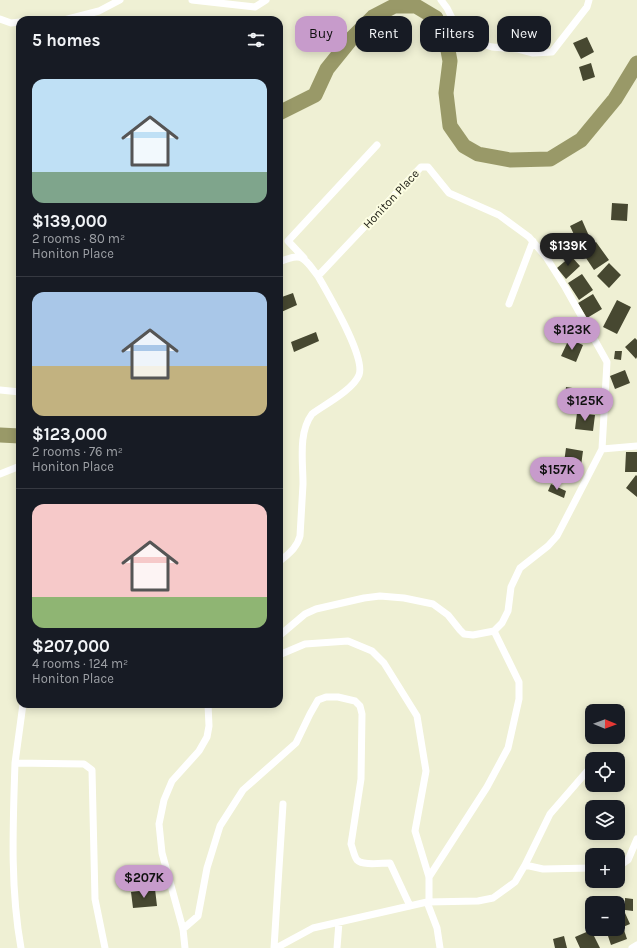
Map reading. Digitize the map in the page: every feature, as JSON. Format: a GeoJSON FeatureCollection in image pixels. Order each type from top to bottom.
{"type":"FeatureCollection","features":[{"type":"Feature","properties":{"kind":"street"},"geometry":{"type":"LineString","coordinates":[[78,16],[99,10],[120,0]]}},
{"type":"Feature","properties":{"kind":"street"},"geometry":{"type":"LineString","coordinates":[[192,0],[255,7],[266,0]]}},
{"type":"Feature","properties":{"kind":"street"},"geometry":{"type":"LineString","coordinates":[[441,0],[447,8],[458,32],[472,41],[492,47],[518,49],[533,53],[552,52],[587,7],[590,0]]}},
{"type":"Feature","properties":{"kind":"street"},"geometry":{"type":"LineString","coordinates":[[0,19],[16,22]]}},
{"type":"Feature","properties":{"kind":"street"},"geometry":{"type":"LineString","coordinates":[[283,559],[298,544],[300,536],[303,484],[303,444],[308,420],[312,414],[348,389],[356,380],[360,368],[349,335],[318,276],[304,258],[288,242],[377,145]]}},
{"type":"Feature","properties":{"kind":"street","name":"Honiton Place"},"geometry":{"type":"LineString","coordinates":[[318,276],[421,167],[428,167],[449,193],[499,215],[533,241],[546,257],[565,288],[607,362],[602,449],[557,536],[548,546],[517,572],[511,587],[508,611],[502,623],[494,631]]}},
{"type":"Feature","properties":{"kind":"street"},"geometry":{"type":"LineString","coordinates":[[509,304],[533,241]]}},
{"type":"Feature","properties":{"kind":"street"},"geometry":{"type":"LineString","coordinates":[[283,260],[294,256],[304,258]]}},
{"type":"Feature","properties":{"kind":"street"},"geometry":{"type":"LineString","coordinates":[[0,390],[16,392]]}},
{"type":"Feature","properties":{"kind":"street"},"geometry":{"type":"LineString","coordinates":[[602,449],[637,446]]}},
{"type":"Feature","properties":{"kind":"street"},"geometry":{"type":"LineString","coordinates":[[0,474],[16,468]]}},
{"type":"Feature","properties":{"kind":"street"},"geometry":{"type":"LineString","coordinates":[[283,633],[305,614],[364,598],[380,596],[404,598],[433,604],[448,616],[464,634],[473,635],[494,631],[519,682],[519,699],[508,748],[487,787],[429,877]]}},
{"type":"Feature","properties":{"kind":"street"},"geometry":{"type":"LineString","coordinates":[[283,653],[305,644],[348,641],[372,651],[384,664],[417,716],[426,771],[415,831],[429,877],[428,901],[437,928],[440,948]]}},
{"type":"Feature","properties":{"kind":"street"},"geometry":{"type":"LineString","coordinates":[[183,929],[198,916],[207,868],[220,826],[243,790],[296,743],[318,700],[326,697],[338,696],[355,701],[360,706],[362,714],[361,779],[352,844],[354,854],[357,860],[363,863],[390,863],[410,906]]}},
{"type":"Feature","properties":{"kind":"street"},"geometry":{"type":"LineString","coordinates":[[21,948],[16,923],[13,848],[15,763],[22,708]]}},
{"type":"Feature","properties":{"kind":"street"},"geometry":{"type":"LineString","coordinates":[[185,948],[183,929],[162,853],[159,824],[164,800],[172,781],[199,751],[207,737],[209,726],[208,708]]}},
{"type":"Feature","properties":{"kind":"street"},"geometry":{"type":"LineString","coordinates":[[15,763],[84,764],[92,770],[95,899],[105,948]]}},
{"type":"Feature","properties":{"kind":"street"},"geometry":{"type":"LineString","coordinates":[[275,948],[313,928],[428,901],[478,901],[493,898],[516,882],[550,814],[585,774]]}},
{"type":"Feature","properties":{"kind":"street"},"geometry":{"type":"LineString","coordinates":[[275,948],[283,804]]}},
{"type":"Feature","properties":{"kind":"street"},"geometry":{"type":"LineString","coordinates":[[625,862],[628,860],[637,839]]}},
{"type":"Feature","properties":{"kind":"street"},"geometry":{"type":"LineString","coordinates":[[525,865],[542,869],[585,868]]}},
{"type":"Feature","properties":{"kind":"street"},"geometry":{"type":"LineString","coordinates":[[337,948],[339,922]]}},
{"type":"Feature","properties":{"kind":"street"},"geometry":{"type":"LineString","coordinates":[[632,948],[637,945]]}},
{"type":"Feature","properties":{"kind":"building"},"geometry":{"type":"Polygon","coordinates":[[[587,37],[594,52],[581,59],[573,43],[587,37]]]}},
{"type":"Feature","properties":{"kind":"building"},"geometry":{"type":"Polygon","coordinates":[[[591,63],[595,77],[583,81],[579,67],[591,63]]]}},
{"type":"Feature","properties":{"kind":"building"},"geometry":{"type":"Polygon","coordinates":[[[612,203],[628,204],[627,221],[611,220],[612,203]]]}},
{"type":"Feature","properties":{"kind":"building"},"geometry":{"type":"Polygon","coordinates":[[[582,220],[589,236],[577,241],[570,226],[582,220]]]}},
{"type":"Feature","properties":{"kind":"building"},"geometry":{"type":"Polygon","coordinates":[[[565,238],[572,248],[560,256],[553,246],[565,238]]]}},
{"type":"Feature","properties":{"kind":"building"},"geometry":{"type":"Polygon","coordinates":[[[596,242],[609,260],[594,270],[582,252],[596,242]]]}},
{"type":"Feature","properties":{"kind":"building"},"geometry":{"type":"Polygon","coordinates":[[[571,256],[580,266],[566,279],[557,268],[571,256]]]}},
{"type":"Feature","properties":{"kind":"building"},"geometry":{"type":"Polygon","coordinates":[[[609,263],[621,275],[609,288],[597,276],[609,263]]]}},
{"type":"Feature","properties":{"kind":"building"},"geometry":{"type":"Polygon","coordinates":[[[582,274],[593,290],[579,300],[568,283],[582,274]]]}},
{"type":"Feature","properties":{"kind":"building"},"geometry":{"type":"Polygon","coordinates":[[[293,293],[297,305],[283,311],[283,297],[293,293]]]}},
{"type":"Feature","properties":{"kind":"building"},"geometry":{"type":"Polygon","coordinates":[[[593,294],[602,309],[587,318],[578,303],[593,294]]]}},
{"type":"Feature","properties":{"kind":"building"},"geometry":{"type":"Polygon","coordinates":[[[617,300],[631,307],[617,334],[603,327],[617,300]]]}},
{"type":"Feature","properties":{"kind":"building"},"geometry":{"type":"Polygon","coordinates":[[[316,332],[319,341],[294,352],[291,342],[316,332]]]}},
{"type":"Feature","properties":{"kind":"building"},"geometry":{"type":"Polygon","coordinates":[[[635,338],[637,340],[636,359],[625,347],[635,338]]]}},
{"type":"Feature","properties":{"kind":"building"},"geometry":{"type":"Polygon","coordinates":[[[569,339],[583,345],[576,362],[561,356],[569,339]]]}},
{"type":"Feature","properties":{"kind":"building"},"geometry":{"type":"Polygon","coordinates":[[[615,351],[622,351],[621,360],[614,359],[615,351]]]}},
{"type":"Feature","properties":{"kind":"building"},"geometry":{"type":"Polygon","coordinates":[[[625,370],[630,383],[615,389],[610,376],[625,370]]]}},
{"type":"Feature","properties":{"kind":"building"},"geometry":{"type":"Polygon","coordinates":[[[566,387],[592,391],[589,408],[564,404],[566,387]]]}},
{"type":"Feature","properties":{"kind":"building"},"geometry":{"type":"Polygon","coordinates":[[[577,413],[595,415],[593,431],[575,429],[577,413]]]}},
{"type":"Feature","properties":{"kind":"building"},"geometry":{"type":"Polygon","coordinates":[[[566,448],[583,451],[580,473],[563,470],[566,448]]]}},
{"type":"Feature","properties":{"kind":"building"},"geometry":{"type":"Polygon","coordinates":[[[626,452],[637,452],[637,472],[625,472],[626,452]]]}},
{"type":"Feature","properties":{"kind":"building"},"geometry":{"type":"Polygon","coordinates":[[[636,475],[637,476],[637,497],[626,488],[636,475]]]}},
{"type":"Feature","properties":{"kind":"building"},"geometry":{"type":"Polygon","coordinates":[[[551,484],[566,491],[564,498],[548,491],[551,484]]]}},
{"type":"Feature","properties":{"kind":"building"},"geometry":{"type":"Polygon","coordinates":[[[155,889],[157,906],[133,908],[131,892],[155,889]]]}},
{"type":"Feature","properties":{"kind":"building"},"geometry":{"type":"Polygon","coordinates":[[[625,898],[633,899],[633,911],[625,910],[625,898]]]}},
{"type":"Feature","properties":{"kind":"building"},"geometry":{"type":"Polygon","coordinates":[[[625,913],[630,924],[625,926],[625,913]]]}},
{"type":"Feature","properties":{"kind":"building"},"geometry":{"type":"Polygon","coordinates":[[[585,933],[585,936],[594,936],[600,948],[580,948],[575,937],[585,933]]]}},
{"type":"Feature","properties":{"kind":"building"},"geometry":{"type":"Polygon","coordinates":[[[625,933],[627,939],[611,945],[608,936],[625,936],[625,933]]]}},
{"type":"Feature","properties":{"kind":"building"},"geometry":{"type":"Polygon","coordinates":[[[564,936],[567,948],[555,948],[553,939],[564,936]]]}},
{"type":"Feature","properties":{"kind":"waterway"},"geometry":{"type":"LineString","coordinates":[[283,111],[315,95],[327,69],[352,38],[373,17],[394,6],[416,6],[436,18],[446,40],[450,61],[446,93],[450,126],[464,146],[478,154],[510,160],[550,159],[581,140],[615,99],[637,63]]}},
{"type":"Feature","properties":{"kind":"waterway"},"geometry":{"type":"LineString","coordinates":[[0,435],[16,436]]}}]}
